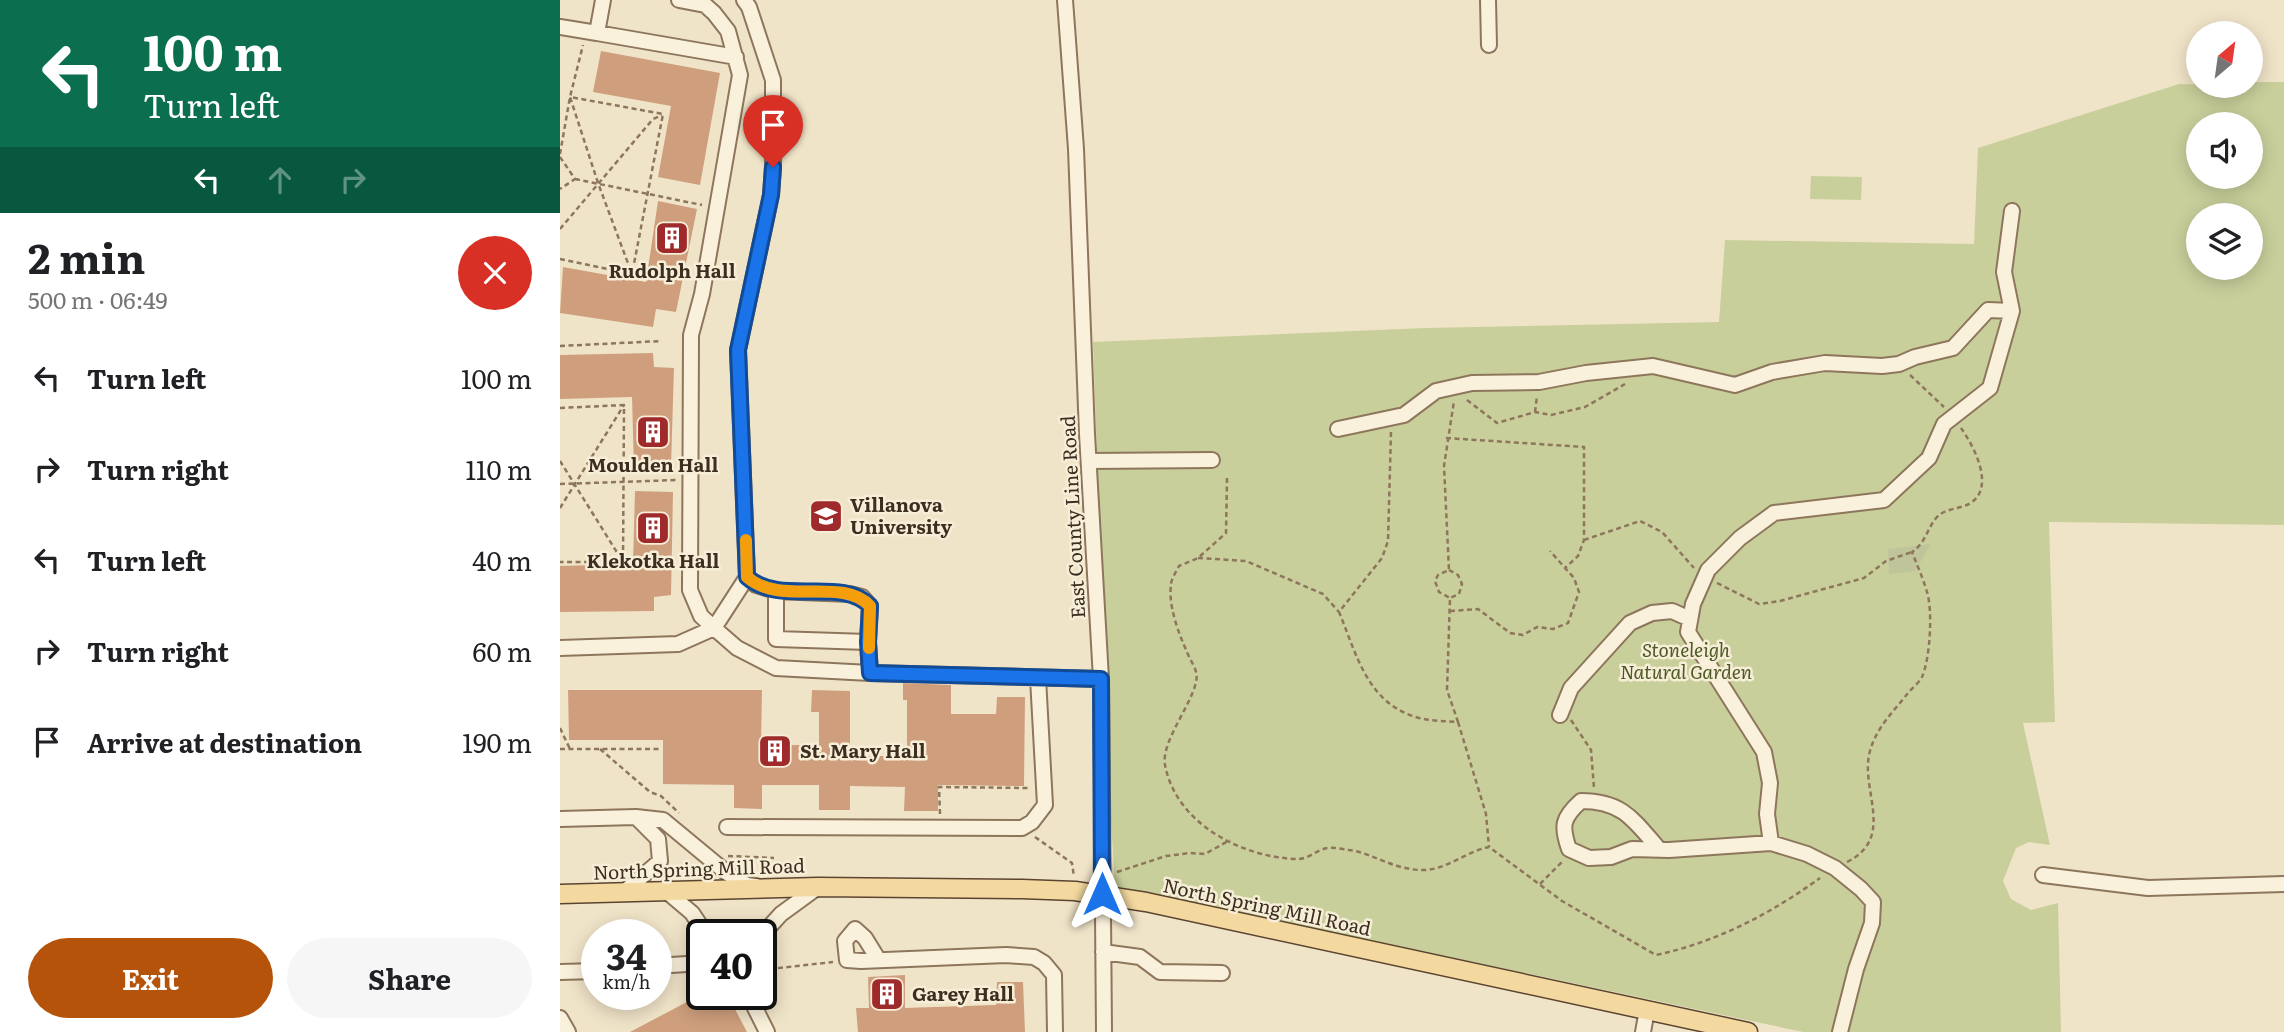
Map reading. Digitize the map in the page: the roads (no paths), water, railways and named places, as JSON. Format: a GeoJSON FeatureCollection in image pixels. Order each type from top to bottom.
{"type":"FeatureCollection","features":[{"type":"Feature","properties":{"kind":"main road","name":"North Spring Mill Road"},"geometry":{"type":"LineString","coordinates":[[560,894],[818,887],[1075,891],[1102,885],[1748,1032]]}},
{"type":"Feature","properties":{"kind":"street"},"geometry":{"type":"LineString","coordinates":[[597,33],[603,0]]}},
{"type":"Feature","properties":{"kind":"street"},"geometry":{"type":"LineString","coordinates":[[679,0],[705,5],[728,32],[740,75],[702,294],[691,335],[690,590],[701,616],[737,648],[776,668],[1101,679]]}},
{"type":"Feature","properties":{"kind":"street"},"geometry":{"type":"LineString","coordinates":[[560,648],[678,644],[714,628],[747,577],[738,350],[771,195],[773,80],[749,7],[744,0]]}},
{"type":"Feature","properties":{"kind":"street","name":"East County Line Road"},"geometry":{"type":"LineString","coordinates":[[1065,0],[1076,149],[1101,679],[1104,1032]]}},
{"type":"Feature","properties":{"kind":"street"},"geometry":{"type":"LineString","coordinates":[[1488,0],[1489,46]]}},
{"type":"Feature","properties":{"kind":"street"},"geometry":{"type":"LineString","coordinates":[[560,27],[736,57]]}},
{"type":"Feature","properties":{"kind":"street"},"geometry":{"type":"LineString","coordinates":[[1771,843],[1767,814],[1770,783],[1764,752],[1688,632],[1693,604],[1705,576],[1740,538],[1774,513],[1884,500],[1929,458],[1944,425],[1990,387],[2012,311],[2004,272],[2012,211]]}},
{"type":"Feature","properties":{"kind":"street"},"geometry":{"type":"LineString","coordinates":[[1338,429],[1404,415],[1436,391],[1456,391],[1472,383],[1539,382],[1586,373],[1653,366],[1735,386],[1772,372],[1825,363],[1882,366],[1899,364],[1915,357],[1953,348],[1989,310],[2012,311]]}},
{"type":"Feature","properties":{"kind":"street"},"geometry":{"type":"LineString","coordinates":[[1089,461],[1212,460]]}},
{"type":"Feature","properties":{"kind":"street"},"geometry":{"type":"LineString","coordinates":[[747,577],[756,585],[776,591],[850,594],[862,597],[870,606],[870,673]]}},
{"type":"Feature","properties":{"kind":"street"},"geometry":{"type":"LineString","coordinates":[[776,591],[776,639],[868,642]]}},
{"type":"Feature","properties":{"kind":"street"},"geometry":{"type":"LineString","coordinates":[[1563,715],[1571,688],[1630,623],[1652,613],[1672,611],[1690,620]]}},
{"type":"Feature","properties":{"kind":"street"},"geometry":{"type":"LineString","coordinates":[[727,827],[1022,828],[1032,822],[1045,805],[1038,678]]}},
{"type":"Feature","properties":{"kind":"street"},"geometry":{"type":"LineString","coordinates":[[1658,848],[1633,819],[1604,802],[1581,801],[1568,813],[1563,831],[1569,849],[1589,858],[1611,857],[1632,849],[1669,850],[1771,843],[1807,854],[1835,868],[1861,889],[1873,902],[1872,923],[1856,969],[1840,1032]]}},
{"type":"Feature","properties":{"kind":"street"},"geometry":{"type":"LineString","coordinates":[[560,819],[636,817],[663,820],[727,873],[747,885],[768,888]]}},
{"type":"Feature","properties":{"kind":"street"},"geometry":{"type":"LineString","coordinates":[[624,892],[660,861],[658,839],[636,817]]}},
{"type":"Feature","properties":{"kind":"street"},"geometry":{"type":"LineString","coordinates":[[2043,875],[2148,888],[2259,887],[2284,884]]}},
{"type":"Feature","properties":{"kind":"street"},"geometry":{"type":"LineString","coordinates":[[776,919],[818,887]]}},
{"type":"Feature","properties":{"kind":"street"},"geometry":{"type":"LineString","coordinates":[[666,891],[696,919]]}},
{"type":"Feature","properties":{"kind":"street"},"geometry":{"type":"LineString","coordinates":[[878,959],[865,938],[855,929],[845,941],[847,960],[1006,955],[1034,957],[1044,963],[1054,975],[1055,1032]]}},
{"type":"Feature","properties":{"kind":"street"},"geometry":{"type":"LineString","coordinates":[[1102,952],[1140,957],[1160,972],[1222,973]]}},
{"type":"Feature","properties":{"kind":"street"},"geometry":{"type":"LineString","coordinates":[[562,977],[581,974]]}},
{"type":"Feature","properties":{"kind":"street"},"geometry":{"type":"LineString","coordinates":[[756,1010],[766,1032]]}},
{"type":"Feature","properties":{"kind":"street"},"geometry":{"type":"LineString","coordinates":[[1643,1032],[1647,1010]]}},
{"type":"Feature","properties":{"kind":"street"},"geometry":{"type":"LineString","coordinates":[[560,1018],[568,1032]]}},
{"type":"Feature","properties":{"kind":"place","name":"Rudolph Hall"},"geometry":{"type":"Point","coordinates":[672,238]}},
{"type":"Feature","properties":{"kind":"place","name":"Moulden Hall"},"geometry":{"type":"Point","coordinates":[653,432]}},
{"type":"Feature","properties":{"kind":"place","name":"Villanova University"},"geometry":{"type":"Point","coordinates":[826,516]}},
{"type":"Feature","properties":{"kind":"place","name":"Klekotka Hall"},"geometry":{"type":"Point","coordinates":[653,528]}},
{"type":"Feature","properties":{"kind":"place","name":"St. Mary Hall"},"geometry":{"type":"Point","coordinates":[775,751]}},
{"type":"Feature","properties":{"kind":"place","name":"Garey Hall"},"geometry":{"type":"Point","coordinates":[887,994]}},
{"type":"Feature","properties":{"kind":"park label","name":"Stoneleigh Natural Garden"},"geometry":{"type":"Point","coordinates":[1686,661]}}]}
